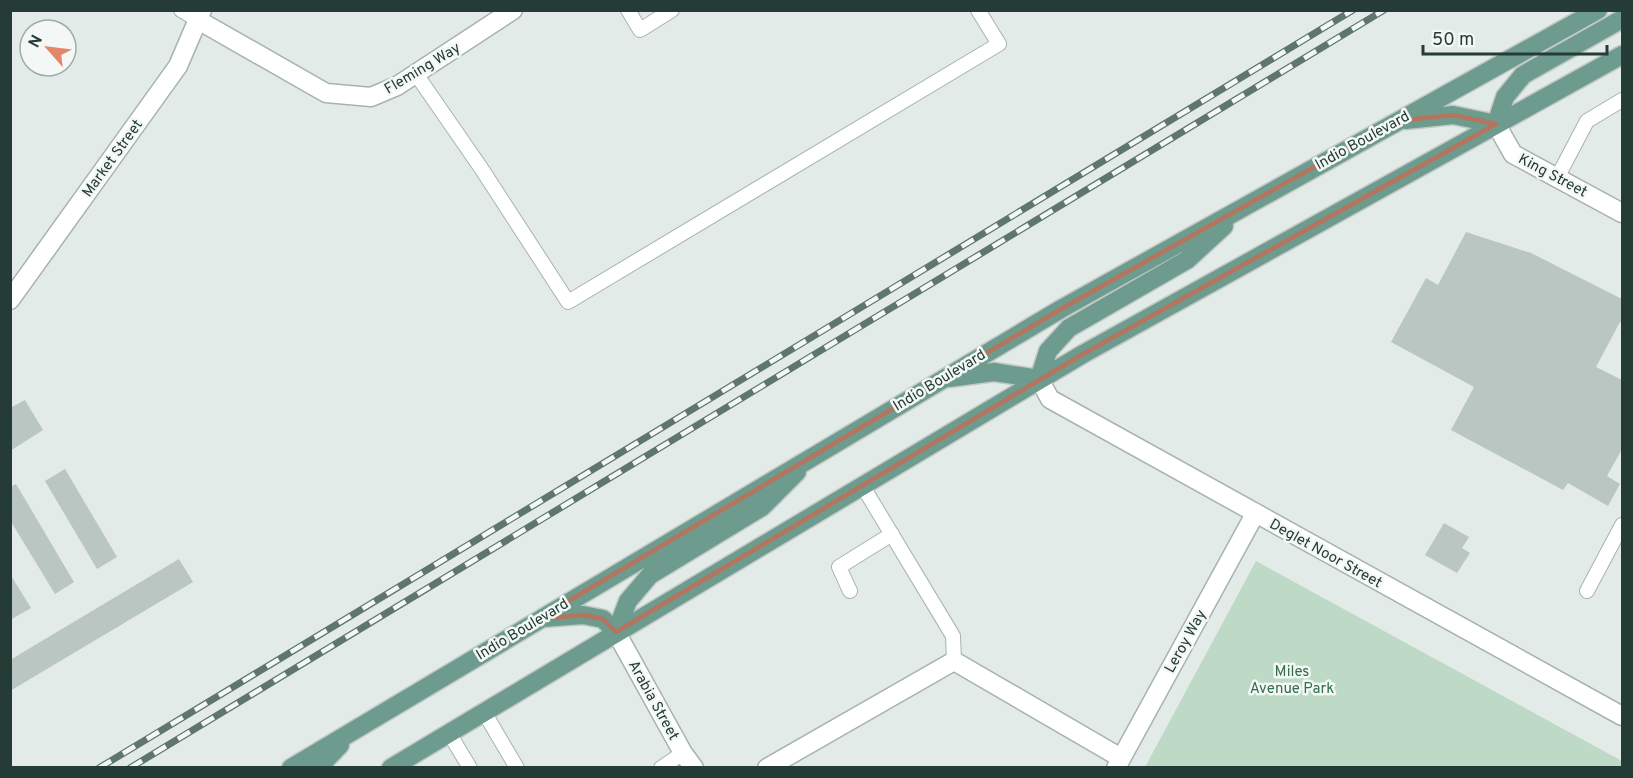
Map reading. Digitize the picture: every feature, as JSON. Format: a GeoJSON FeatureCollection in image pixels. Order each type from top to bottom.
{"type":"FeatureCollection","features":[{"type":"Feature","properties":{"kind":"main road","name":"Indio Boulevard"},"geometry":{"type":"LineString","coordinates":[[291,768],[814,454],[1061,309],[1598,10]]}},
{"type":"Feature","properties":{"kind":"main road"},"geometry":{"type":"LineString","coordinates":[[1496,124],[1505,97],[1523,75],[1623,19]]}},
{"type":"Feature","properties":{"kind":"main road"},"geometry":{"type":"LineString","coordinates":[[391,768],[1039,379],[1623,55]]}},
{"type":"Feature","properties":{"kind":"main road"},"geometry":{"type":"LineString","coordinates":[[1396,121],[1453,115],[1496,124]]}},
{"type":"Feature","properties":{"kind":"main road"},"geometry":{"type":"LineString","coordinates":[[1039,379],[1048,351],[1069,328],[1187,260],[1247,204]]}},
{"type":"Feature","properties":{"kind":"main road"},"geometry":{"type":"LineString","coordinates":[[942,379],[994,372],[1039,379]]}},
{"type":"Feature","properties":{"kind":"main road"},"geometry":{"type":"LineString","coordinates":[[616,632],[628,601],[650,575],[762,507],[814,454]]}},
{"type":"Feature","properties":{"kind":"main road"},"geometry":{"type":"LineString","coordinates":[[538,619],[583,615],[603,619],[616,632]]}},
{"type":"Feature","properties":{"kind":"main road"},"geometry":{"type":"LineString","coordinates":[[318,768],[356,729]]}},
{"type":"Feature","properties":{"kind":"street","name":"Fleming Way"},"geometry":{"type":"LineString","coordinates":[[200,15],[326,93],[371,97],[397,86],[513,10]]}},
{"type":"Feature","properties":{"kind":"street","name":"Market Street"},"geometry":{"type":"LineString","coordinates":[[10,300],[178,66],[200,15]]}},
{"type":"Feature","properties":{"kind":"street","name":"King Street"},"geometry":{"type":"LineString","coordinates":[[1496,124],[1513,154],[1623,213]]}},
{"type":"Feature","properties":{"kind":"street","name":"Deglet Noor Street"},"geometry":{"type":"LineString","coordinates":[[1039,379],[1050,399],[1623,716]]}},
{"type":"Feature","properties":{"kind":"street","name":"Leroy Way"},"geometry":{"type":"LineString","coordinates":[[1118,763],[1255,514]]}},
{"type":"Feature","properties":{"kind":"street","name":"Arabia Street"},"geometry":{"type":"LineString","coordinates":[[616,632],[688,760]]}},
{"type":"Feature","properties":{"kind":"street"},"geometry":{"type":"LineString","coordinates":[[767,768],[954,661],[1118,763]]}},
{"type":"Feature","properties":{"kind":"lane"},"geometry":{"type":"LineString","coordinates":[[181,10],[200,15]]}},
{"type":"Feature","properties":{"kind":"lane"},"geometry":{"type":"LineString","coordinates":[[628,10],[640,30],[672,10]]}},
{"type":"Feature","properties":{"kind":"lane"},"geometry":{"type":"LineString","coordinates":[[416,74],[482,168],[568,302],[999,44],[978,10]]}},
{"type":"Feature","properties":{"kind":"lane"},"geometry":{"type":"LineString","coordinates":[[1557,178],[1587,121],[1623,100]]}},
{"type":"Feature","properties":{"kind":"lane"},"geometry":{"type":"LineString","coordinates":[[862,485],[953,636],[954,661]]}},
{"type":"Feature","properties":{"kind":"lane"},"geometry":{"type":"LineString","coordinates":[[1587,591],[1623,525]]}},
{"type":"Feature","properties":{"kind":"lane"},"geometry":{"type":"LineString","coordinates":[[850,591],[839,567],[892,534]]}},
{"type":"Feature","properties":{"kind":"lane"},"geometry":{"type":"LineString","coordinates":[[484,712],[517,768]]}},
{"type":"Feature","properties":{"kind":"lane"},"geometry":{"type":"LineString","coordinates":[[449,733],[470,768]]}},
{"type":"Feature","properties":{"kind":"lane"},"geometry":{"type":"LineString","coordinates":[[662,768],[688,760]]}},
{"type":"Feature","properties":{"kind":"highlighted area"},"geometry":{"type":"Polygon","coordinates":[[[1453,115],[1496,124],[1083,354],[616,632],[603,619],[583,615],[538,619],[1061,309],[1396,121],[1453,115]]]}},
{"type":"Feature","properties":{"kind":"green space","name":"Miles Avenue Park"},"geometry":{"type":"Polygon","coordinates":[[[1256,561],[1622,761],[1622,767],[1145,767],[1256,561]]]}},
{"type":"Feature","properties":{"kind":"building"},"geometry":{"type":"Polygon","coordinates":[[[1466,232],[1531,253],[1622,299],[1622,323],[1620,322],[1596,367],[1622,380],[1622,449],[1607,476],[1620,484],[1608,506],[1568,483],[1563,490],[1451,430],[1474,387],[1391,342],[1426,278],[1438,285],[1466,232]]]}},
{"type":"Feature","properties":{"kind":"building"},"geometry":{"type":"Polygon","coordinates":[[[25,400],[43,430],[10,451],[10,408],[25,400]]]}},
{"type":"Feature","properties":{"kind":"building"},"geometry":{"type":"Polygon","coordinates":[[[65,469],[117,557],[97,569],[45,481],[65,469]]]}},
{"type":"Feature","properties":{"kind":"building"},"geometry":{"type":"Polygon","coordinates":[[[16,484],[74,582],[55,594],[10,520],[10,487],[16,484]]]}},
{"type":"Feature","properties":{"kind":"building"},"geometry":{"type":"Polygon","coordinates":[[[1444,523],[1469,537],[1462,548],[1470,553],[1457,573],[1425,555],[1444,523]]]}},
{"type":"Feature","properties":{"kind":"building"},"geometry":{"type":"Polygon","coordinates":[[[179,559],[193,582],[10,691],[10,660],[179,559]]]}},
{"type":"Feature","properties":{"kind":"building"},"geometry":{"type":"Polygon","coordinates":[[[10,574],[31,608],[12,619],[10,615],[10,574]]]}},
{"type":"Feature","properties":{"kind":"railway"},"geometry":{"type":"LineString","coordinates":[[99,768],[1353,10]]}},
{"type":"Feature","properties":{"kind":"railway"},"geometry":{"type":"LineString","coordinates":[[130,768],[1384,10]]}}]}
